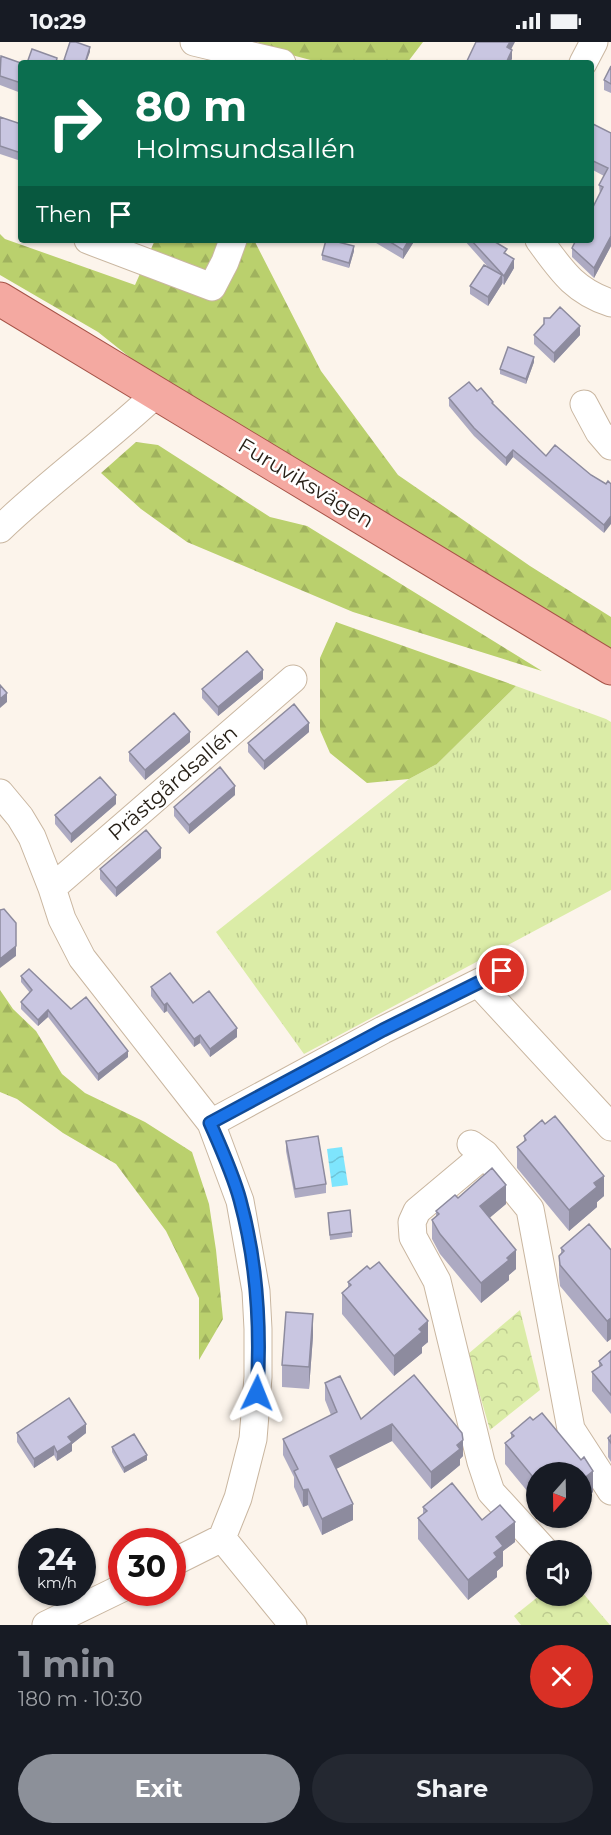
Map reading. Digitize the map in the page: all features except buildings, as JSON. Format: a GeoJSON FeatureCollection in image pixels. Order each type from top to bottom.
{"type":"FeatureCollection","features":[{"type":"Feature","properties":{"kind":"main road","name":"Furuviksvägen"},"geometry":{"type":"LineString","coordinates":[[0,300],[611,668]]}},
{"type":"Feature","properties":{"kind":"street"},"geometry":{"type":"LineString","coordinates":[[194,42],[255,60]]}},
{"type":"Feature","properties":{"kind":"street"},"geometry":{"type":"LineString","coordinates":[[585,60],[594,42]]}},
{"type":"Feature","properties":{"kind":"street"},"geometry":{"type":"LineString","coordinates":[[96,243],[212,288],[232,243]]}},
{"type":"Feature","properties":{"kind":"street"},"geometry":{"type":"LineString","coordinates":[[541,243],[564,275],[577,287],[596,298],[611,303]]}},
{"type":"Feature","properties":{"kind":"street"},"geometry":{"type":"LineString","coordinates":[[0,529],[156,394]]}},
{"type":"Feature","properties":{"kind":"street"},"geometry":{"type":"LineString","coordinates":[[584,404],[599,432],[611,446]]}},
{"type":"Feature","properties":{"kind":"street","name":"Prästgårdsallén"},"geometry":{"type":"LineString","coordinates":[[52,888],[293,679]]}},
{"type":"Feature","properties":{"kind":"street"},"geometry":{"type":"LineString","coordinates":[[0,793],[32,837],[62,919],[81,958],[210,1123],[240,1201],[256,1291],[258,1377],[253,1439],[238,1498],[222,1538],[186,1556]]}},
{"type":"Feature","properties":{"kind":"street"},"geometry":{"type":"LineString","coordinates":[[210,1123],[383,1030],[490,978],[611,1127]]}},
{"type":"Feature","properties":{"kind":"street"},"geometry":{"type":"LineString","coordinates":[[535,1540],[491,1492],[481,1462],[437,1281],[413,1237],[412,1222],[417,1211],[478,1149],[530,1209],[571,1430],[611,1491]]}},
{"type":"Feature","properties":{"kind":"street"},"geometry":{"type":"LineString","coordinates":[[222,1538],[293,1625]]}},
{"type":"Feature","properties":{"kind":"street"},"geometry":{"type":"LineString","coordinates":[[46,1625],[108,1595]]}},
{"type":"Feature","properties":{"kind":"green space"},"geometry":{"type":"Polygon","coordinates":[[[257,42],[423,42],[409,60],[311,60],[284,53],[257,42]]]}},
{"type":"Feature","properties":{"kind":"green space"},"geometry":{"type":"Polygon","coordinates":[[[0,234],[5,239],[135,285],[154,243],[256,243],[321,371],[398,475],[530,566],[611,617],[611,655],[157,379],[98,332],[0,275],[0,234]]]}},
{"type":"Feature","properties":{"kind":"green space"},"geometry":{"type":"Polygon","coordinates":[[[136,442],[158,445],[270,517],[307,526],[542,671],[353,612],[187,542],[141,509],[101,473],[136,442]]]}},
{"type":"Feature","properties":{"kind":"green space"},"geometry":{"type":"Polygon","coordinates":[[[336,622],[516,686],[437,764],[409,779],[367,783],[330,753],[320,730],[320,658],[336,622]]]}},
{"type":"Feature","properties":{"kind":"green space"},"geometry":{"type":"Polygon","coordinates":[[[516,686],[611,722],[611,890],[304,1054],[216,932],[409,779],[437,764],[516,686]]]}},
{"type":"Feature","properties":{"kind":"green space"},"geometry":{"type":"Polygon","coordinates":[[[0,990],[13,1009],[36,1031],[62,1074],[85,1093],[145,1122],[192,1152],[209,1204],[223,1319],[199,1360],[199,1298],[166,1231],[116,1164],[63,1133],[17,1099],[0,1092],[0,990]]]}},
{"type":"Feature","properties":{"kind":"green space"},"geometry":{"type":"Polygon","coordinates":[[[520,1310],[540,1390],[490,1430],[468,1354],[520,1310]]]}},
{"type":"Feature","properties":{"kind":"green space"},"geometry":{"type":"Polygon","coordinates":[[[592,1604],[610,1625],[521,1625],[514,1616],[526,1606],[592,1606],[592,1604]]]}},
{"type":"Feature","properties":{"kind":"water"},"geometry":{"type":"Polygon","coordinates":[[[342,1147],[348,1185],[332,1187],[327,1149],[342,1147]]]}},
{"type":"Feature","properties":{"kind":"route"},"geometry":{"type":"LineString","coordinates":[[257,1393],[256,1291],[248,1240],[240,1201],[210,1123],[383,1030],[502,971]]}}]}
